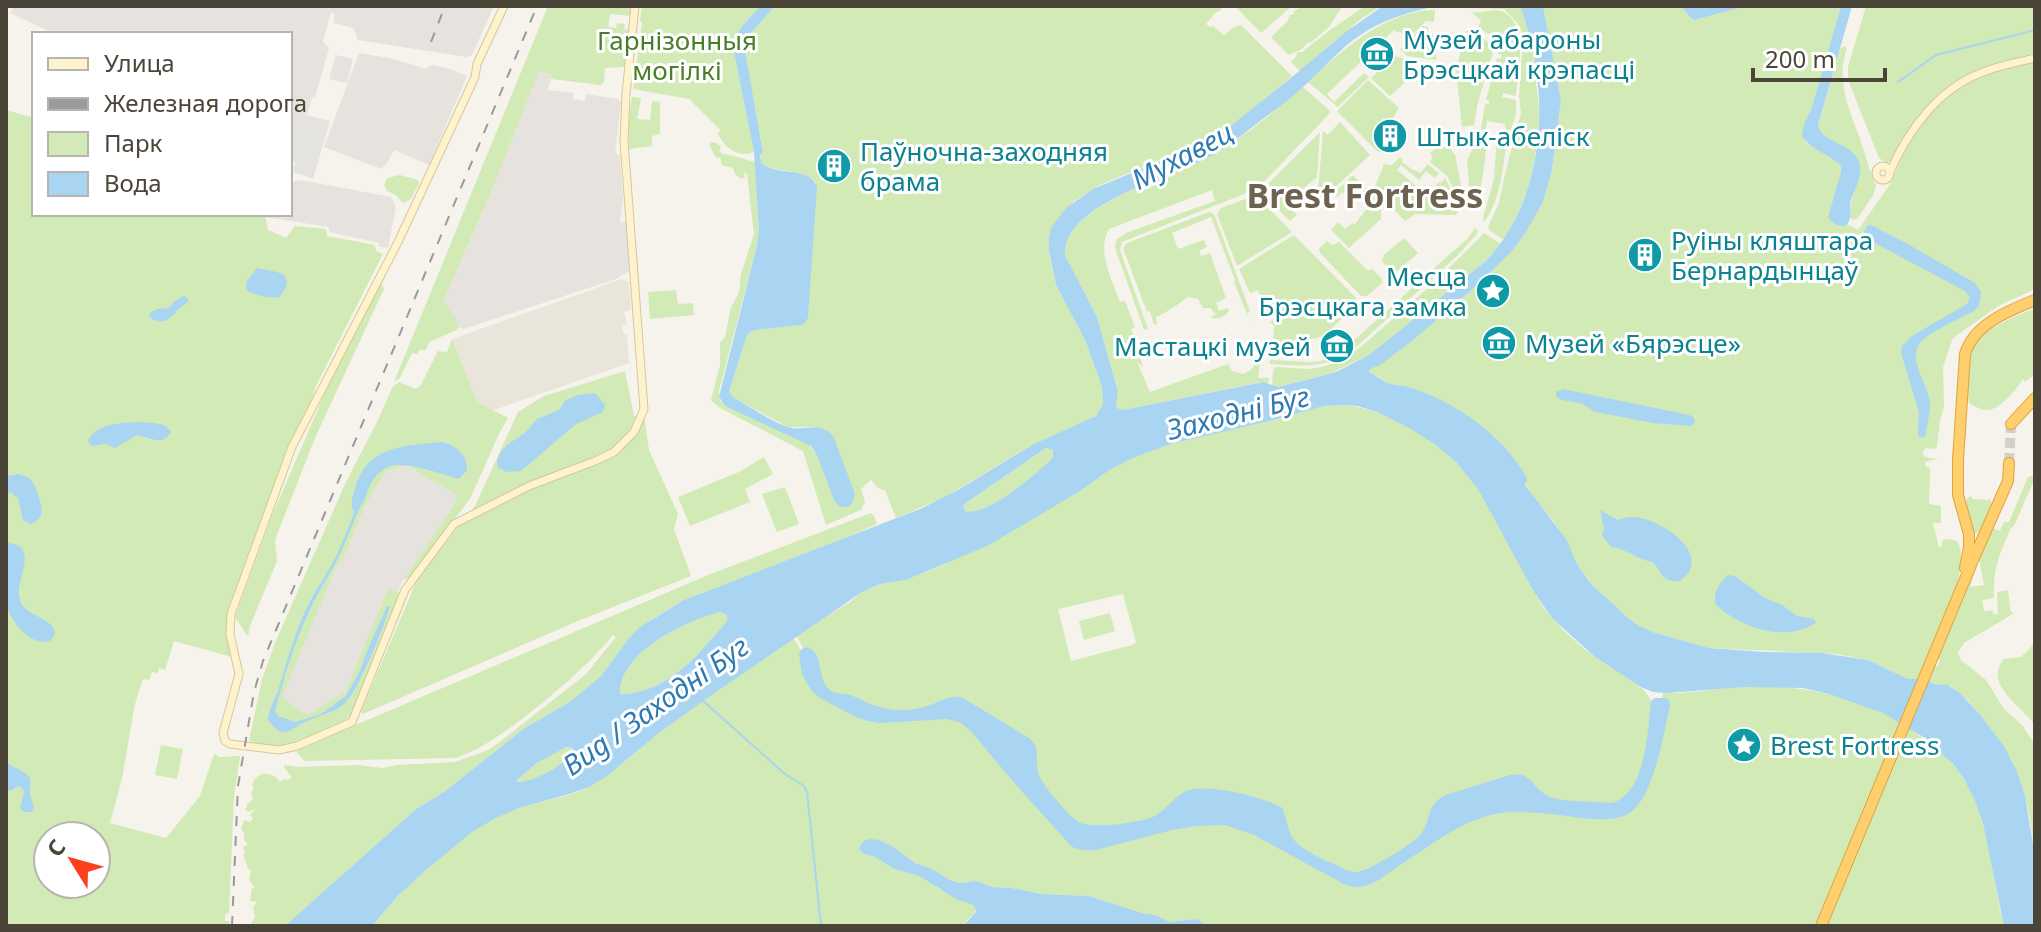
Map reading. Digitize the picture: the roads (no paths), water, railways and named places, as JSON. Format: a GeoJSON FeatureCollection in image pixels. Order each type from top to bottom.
{"type":"FeatureCollection","features":[{"type":"Feature","properties":{"kind":"highway"},"geometry":{"type":"LineString","coordinates":[[1955,604],[1969,547],[1968,528],[1958,495],[1965,354],[1972,339],[1997,316],[2035,300]]}},
{"type":"Feature","properties":{"kind":"highway"},"geometry":{"type":"LineString","coordinates":[[2011,424],[2035,398]]}},
{"type":"Feature","properties":{"kind":"highway"},"geometry":{"type":"LineString","coordinates":[[1821,926],[2008,481],[2009,463]]}},
{"type":"Feature","properties":{"kind":"main road"},"geometry":{"type":"LineString","coordinates":[[504,6],[411,216],[292,447],[231,614],[230,634],[239,674],[223,733],[225,741],[230,744],[279,750],[297,746],[352,722],[405,590],[454,524],[529,486],[614,452],[634,432],[644,409],[624,141],[635,6]]}},
{"type":"Feature","properties":{"kind":"main road"},"geometry":{"type":"LineString","coordinates":[[1896,159],[1883,166],[1889,174],[1915,126],[1950,91],[1988,70],[2035,58]]}},
{"type":"Feature","properties":{"kind":"water"},"geometry":{"type":"Polygon","coordinates":[[[761,6],[775,6],[747,37],[744,45],[763,152],[761,162],[767,167],[806,175],[817,186],[808,318],[801,325],[749,333],[729,392],[734,398],[786,426],[815,427],[830,433],[855,494],[852,504],[845,507],[835,502],[811,446],[725,406],[719,397],[759,230],[754,152],[734,45],[742,27],[761,6]]]}},
{"type":"Feature","properties":{"kind":"water"},"geometry":{"type":"Polygon","coordinates":[[[1383,6],[1436,6],[1370,29],[1346,46],[1291,97],[1225,148],[1125,193],[1082,220],[1069,236],[1065,255],[1097,317],[1118,392],[1117,408],[1123,410],[1263,382],[1278,387],[1338,371],[1369,355],[1486,261],[1507,234],[1522,205],[1532,173],[1538,139],[1539,105],[1530,38],[1520,6],[1543,6],[1561,100],[1552,170],[1543,202],[1511,252],[1412,341],[1369,372],[1461,411],[1505,447],[1527,478],[1525,485],[1566,539],[1589,582],[1639,626],[1709,648],[1822,653],[1868,660],[1908,679],[1947,685],[1959,692],[2005,748],[2025,795],[2035,856],[2035,926],[2004,926],[1983,823],[1975,801],[1953,764],[1925,738],[1883,713],[1803,688],[1744,687],[1667,693],[1641,687],[1595,657],[1552,618],[1534,592],[1478,489],[1457,463],[1411,429],[1377,412],[1347,405],[1324,406],[1171,444],[1133,458],[989,545],[906,580],[880,584],[862,592],[703,701],[607,776],[589,787],[519,808],[472,832],[398,896],[372,926],[285,926],[416,809],[444,792],[526,727],[570,702],[601,676],[640,627],[684,600],[920,509],[1032,445],[1096,416],[1103,404],[1102,387],[1086,342],[1056,285],[1049,251],[1051,228],[1066,208],[1093,189],[1204,143],[1223,132],[1347,31],[1383,6]],[[1046,448],[967,502],[963,506],[965,511],[986,507],[1024,483],[1053,457],[1053,450],[1046,448]],[[721,612],[674,630],[643,652],[623,679],[620,694],[645,690],[670,678],[690,662],[727,621],[727,615],[721,612]],[[566,747],[537,763],[517,782],[548,772],[574,752],[566,747]]]}},
{"type":"Feature","properties":{"kind":"water"},"geometry":{"type":"Polygon","coordinates":[[[1681,6],[1747,6],[1694,20],[1681,6]]]}},
{"type":"Feature","properties":{"kind":"water"},"geometry":{"type":"Polygon","coordinates":[[[1841,6],[1852,6],[1818,126],[1826,137],[1851,151],[1859,162],[1860,173],[1850,204],[1849,222],[1844,226],[1828,218],[1841,166],[1802,136],[1841,6]]]}},
{"type":"Feature","properties":{"kind":"water"},"geometry":{"type":"Polygon","coordinates":[[[1871,225],[1975,283],[1981,292],[1979,305],[1974,311],[1930,335],[1917,350],[1917,365],[1930,403],[1923,438],[1918,435],[1919,412],[1901,353],[1902,346],[1912,336],[1967,304],[1970,297],[1965,291],[1869,240],[1864,232],[1871,225]]]}},
{"type":"Feature","properties":{"kind":"water"},"geometry":{"type":"Polygon","coordinates":[[[257,268],[284,275],[287,284],[279,297],[262,296],[246,290],[247,281],[257,268]]]}},
{"type":"Feature","properties":{"kind":"water"},"geometry":{"type":"Polygon","coordinates":[[[184,296],[188,302],[170,318],[161,321],[149,317],[150,313],[169,308],[184,296]]]}},
{"type":"Feature","properties":{"kind":"water"},"geometry":{"type":"Polygon","coordinates":[[[1563,389],[1689,415],[1695,422],[1691,426],[1653,423],[1596,412],[1580,403],[1561,400],[1556,392],[1563,389]]]}},
{"type":"Feature","properties":{"kind":"water"},"geometry":{"type":"Polygon","coordinates":[[[595,393],[605,405],[603,412],[576,424],[521,471],[507,472],[498,468],[500,453],[537,419],[559,410],[566,400],[595,393]]]}},
{"type":"Feature","properties":{"kind":"water"},"geometry":{"type":"Polygon","coordinates":[[[140,422],[162,425],[171,432],[160,440],[137,435],[115,448],[105,444],[92,446],[88,442],[96,431],[103,428],[140,422]]]}},
{"type":"Feature","properties":{"kind":"water"},"geometry":{"type":"Polygon","coordinates":[[[442,442],[456,448],[465,459],[467,470],[459,479],[422,468],[395,465],[383,470],[372,481],[304,624],[275,711],[278,716],[295,722],[321,714],[346,696],[387,606],[390,606],[357,686],[336,710],[290,731],[278,730],[268,720],[271,709],[304,614],[333,562],[354,513],[352,498],[361,475],[368,464],[389,450],[442,442]]]}},
{"type":"Feature","properties":{"kind":"water"},"geometry":{"type":"Polygon","coordinates":[[[19,474],[28,478],[36,488],[42,510],[40,517],[31,524],[23,520],[18,498],[6,493],[6,476],[19,474]]]}},
{"type":"Feature","properties":{"kind":"water"},"geometry":{"type":"Polygon","coordinates":[[[1600,510],[1618,520],[1642,518],[1668,530],[1688,549],[1692,560],[1690,571],[1680,581],[1669,580],[1653,562],[1611,547],[1602,535],[1604,529],[1600,510]]]}},
{"type":"Feature","properties":{"kind":"water"},"geometry":{"type":"Polygon","coordinates":[[[8,543],[17,545],[25,556],[19,588],[21,603],[53,627],[55,634],[50,641],[42,642],[29,637],[17,626],[6,605],[8,543]]]}},
{"type":"Feature","properties":{"kind":"water"},"geometry":{"type":"Polygon","coordinates":[[[1729,575],[1797,616],[1814,619],[1816,623],[1791,632],[1777,632],[1738,620],[1716,605],[1715,601],[1717,588],[1729,575]]]}},
{"type":"Feature","properties":{"kind":"water"},"geometry":{"type":"Polygon","coordinates":[[[807,647],[816,655],[825,684],[834,692],[882,708],[900,710],[961,697],[1029,738],[1035,746],[1038,772],[1044,784],[1067,812],[1083,824],[1139,821],[1155,816],[1190,790],[1223,790],[1281,807],[1290,833],[1302,848],[1355,872],[1384,860],[1418,837],[1432,807],[1446,795],[1510,775],[1528,778],[1548,796],[1562,800],[1612,803],[1632,787],[1638,774],[1646,743],[1651,701],[1666,698],[1670,705],[1652,778],[1639,804],[1631,812],[1612,819],[1526,812],[1488,816],[1448,833],[1374,882],[1355,887],[1254,835],[1225,825],[1172,830],[1096,850],[1072,847],[970,730],[959,722],[947,719],[868,721],[820,698],[802,674],[799,654],[807,647]]]}},
{"type":"Feature","properties":{"kind":"water"},"geometry":{"type":"Polygon","coordinates":[[[6,763],[30,778],[32,812],[24,812],[20,808],[22,788],[18,786],[6,791],[6,763]]]}},
{"type":"Feature","properties":{"kind":"water"},"geometry":{"type":"Polygon","coordinates":[[[870,839],[894,847],[915,863],[960,883],[976,881],[993,887],[1041,894],[1089,896],[1156,915],[1169,922],[1197,919],[1208,926],[963,926],[976,912],[974,905],[956,899],[919,876],[894,869],[864,854],[860,845],[870,839]]]}},
{"type":"Feature","properties":{"kind":"waterway"},"geometry":{"type":"LineString","coordinates":[[1898,82],[1936,55],[2035,30]]}},
{"type":"Feature","properties":{"kind":"waterway","name":"Bug / Заходні Буг"},"geometry":{"type":"LineString","coordinates":[[702,700],[785,774],[804,786],[821,926]]}},
{"type":"Feature","properties":{"kind":"tunnel"},"geometry":{"type":"LineString","coordinates":[[2009,463],[2011,424]]}},
{"type":"Feature","properties":{"kind":"railway"},"geometry":{"type":"LineString","coordinates":[[431,42],[445,6]]}},
{"type":"Feature","properties":{"kind":"railway"},"geometry":{"type":"LineString","coordinates":[[232,926],[238,786],[254,692],[263,661],[537,6]]}},
{"type":"Feature","properties":{"kind":"place","name":"Музей абароны Брэсцкай крэпасці"},"geometry":{"type":"Point","coordinates":[1377,54]}},
{"type":"Feature","properties":{"kind":"place","name":"Штык-абеліск"},"geometry":{"type":"Point","coordinates":[1390,136]}},
{"type":"Feature","properties":{"kind":"place","name":"Паўночна-заходняя брама"},"geometry":{"type":"Point","coordinates":[834,166]}},
{"type":"Feature","properties":{"kind":"place","name":"Руіны кляштара Бернардынцаў"},"geometry":{"type":"Point","coordinates":[1645,255]}},
{"type":"Feature","properties":{"kind":"place","name":"Месца Брэсцкага замка"},"geometry":{"type":"Point","coordinates":[1493,291]}},
{"type":"Feature","properties":{"kind":"place","name":"Музей «Бярэсце»"},"geometry":{"type":"Point","coordinates":[1499,343]}},
{"type":"Feature","properties":{"kind":"place","name":"Мастацкі музей"},"geometry":{"type":"Point","coordinates":[1337,346]}},
{"type":"Feature","properties":{"kind":"place","name":"Brest Fortress"},"geometry":{"type":"Point","coordinates":[1744,745]}},
{"type":"Feature","properties":{"kind":"district","name":"Brest Fortress"},"geometry":{"type":"Point","coordinates":[1365,195]}},
{"type":"Feature","properties":{"kind":"park label","name":"Гарнізонныя могілкі"},"geometry":{"type":"Point","coordinates":[677,55]}},
{"type":"Feature","properties":{"kind":"water label","name":"Мухавец"},"geometry":{"type":"Point","coordinates":[1182,155]}},
{"type":"Feature","properties":{"kind":"water label","name":"Заходні Буг"},"geometry":{"type":"Point","coordinates":[1238,412]}}]}
